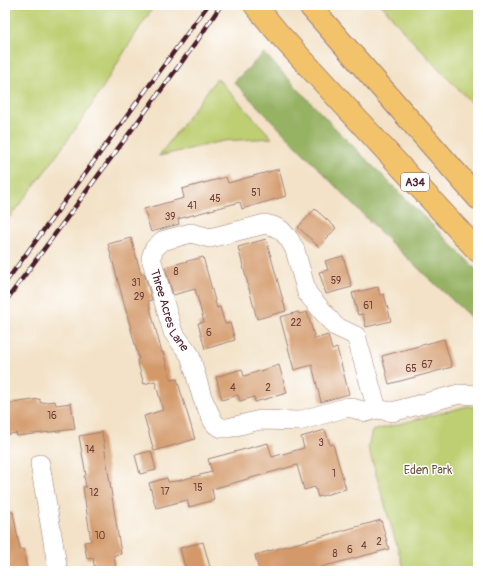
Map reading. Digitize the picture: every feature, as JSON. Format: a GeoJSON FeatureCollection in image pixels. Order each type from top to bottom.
{"type":"FeatureCollection","features":[{"type":"Feature","properties":{"kind":"highway","name":"A34"},"geometry":{"type":"LineString","coordinates":[[255,5],[278,33],[478,251]]}},
{"type":"Feature","properties":{"kind":"highway"},"geometry":{"type":"LineString","coordinates":[[309,5],[478,198]]}},
{"type":"Feature","properties":{"kind":"street","name":"Three Acres Lane"},"geometry":{"type":"LineString","coordinates":[[377,409],[356,336],[335,326],[307,293],[295,250],[281,230],[265,224],[210,238],[191,233],[162,241],[154,248],[151,258],[173,332],[190,355],[202,397],[216,425],[228,428],[260,420],[299,421],[348,407],[367,412],[377,409],[392,412],[459,394],[478,395]]}},
{"type":"Feature","properties":{"kind":"street"},"geometry":{"type":"LineString","coordinates":[[40,464],[58,571]]}},
{"type":"Feature","properties":{"kind":"green space"},"geometry":{"type":"Polygon","coordinates":[[[5,5],[155,5],[68,140],[5,223],[5,5]]]}},
{"type":"Feature","properties":{"kind":"green space"},"geometry":{"type":"Polygon","coordinates":[[[382,5],[478,5],[478,110],[405,33],[382,5]]]}},
{"type":"Feature","properties":{"kind":"green space"},"geometry":{"type":"Polygon","coordinates":[[[264,53],[335,128],[478,271],[478,324],[388,240],[234,82],[264,53]]]}},
{"type":"Feature","properties":{"kind":"green space"},"geometry":{"type":"Polygon","coordinates":[[[217,78],[272,138],[223,141],[159,156],[217,78]]]}},
{"type":"Feature","properties":{"kind":"green space","name":"Eden Park"},"geometry":{"type":"Polygon","coordinates":[[[468,406],[478,408],[478,571],[408,571],[402,563],[368,447],[372,431],[468,406]]]}},
{"type":"Feature","properties":{"kind":"building"},"geometry":{"type":"Polygon","coordinates":[[[279,169],[286,196],[242,209],[240,202],[178,219],[179,224],[151,232],[144,209],[184,198],[182,189],[226,177],[228,183],[279,169]]]}},
{"type":"Feature","properties":{"kind":"building"},"geometry":{"type":"Polygon","coordinates":[[[315,209],[336,228],[319,247],[298,227],[315,209]]]}},
{"type":"Feature","properties":{"kind":"building"},"geometry":{"type":"Polygon","coordinates":[[[131,238],[141,274],[144,273],[152,300],[148,301],[162,353],[163,352],[171,380],[177,379],[195,439],[154,451],[144,416],[163,410],[155,381],[144,384],[143,381],[137,360],[139,359],[108,244],[131,238]]]}},
{"type":"Feature","properties":{"kind":"building"},"geometry":{"type":"Polygon","coordinates":[[[266,239],[286,311],[257,319],[238,247],[266,239]]]}},
{"type":"Feature","properties":{"kind":"building"},"geometry":{"type":"Polygon","coordinates":[[[343,256],[352,287],[326,294],[319,272],[328,270],[325,261],[343,256]]]}},
{"type":"Feature","properties":{"kind":"building"},"geometry":{"type":"Polygon","coordinates":[[[203,257],[217,308],[220,307],[225,324],[230,323],[235,340],[205,349],[198,323],[204,322],[195,289],[173,295],[165,267],[203,257]]]}},
{"type":"Feature","properties":{"kind":"building"},"geometry":{"type":"Polygon","coordinates":[[[378,287],[380,295],[384,294],[391,321],[366,327],[363,314],[358,315],[352,293],[378,287]]]}},
{"type":"Feature","properties":{"kind":"building"},"geometry":{"type":"Polygon","coordinates":[[[298,312],[299,314],[307,312],[315,339],[328,335],[332,350],[337,348],[349,394],[321,402],[312,365],[294,370],[280,317],[298,312]]]}},
{"type":"Feature","properties":{"kind":"building"},"geometry":{"type":"Polygon","coordinates":[[[444,339],[452,367],[389,384],[382,356],[444,339]]]}},
{"type":"Feature","properties":{"kind":"building"},"geometry":{"type":"Polygon","coordinates":[[[279,365],[287,393],[255,402],[254,397],[240,401],[238,395],[222,400],[216,377],[242,369],[244,376],[279,365]]]}},
{"type":"Feature","properties":{"kind":"building"},"geometry":{"type":"Polygon","coordinates":[[[40,399],[40,403],[55,401],[56,405],[71,403],[75,429],[17,436],[16,433],[5,435],[5,404],[40,399]]]}},
{"type":"Feature","properties":{"kind":"building"},"geometry":{"type":"Polygon","coordinates":[[[325,430],[330,445],[333,444],[346,489],[318,497],[315,487],[304,490],[297,465],[212,489],[214,500],[189,507],[187,500],[156,508],[149,483],[167,478],[168,482],[177,481],[212,472],[208,459],[268,443],[272,457],[304,448],[301,437],[325,430]]]}},
{"type":"Feature","properties":{"kind":"building"},"geometry":{"type":"Polygon","coordinates":[[[102,432],[121,554],[114,555],[116,571],[95,571],[93,558],[87,559],[84,542],[91,541],[83,487],[86,487],[84,476],[86,475],[79,436],[102,432]]]}},
{"type":"Feature","properties":{"kind":"building"},"geometry":{"type":"Polygon","coordinates":[[[151,451],[156,470],[140,474],[135,455],[151,451]]]}},
{"type":"Feature","properties":{"kind":"building"},"geometry":{"type":"Polygon","coordinates":[[[5,512],[13,512],[20,550],[24,549],[27,571],[5,571],[5,512]]]}},
{"type":"Feature","properties":{"kind":"building"},"geometry":{"type":"Polygon","coordinates":[[[381,520],[389,549],[306,571],[259,571],[255,555],[381,520]]]}},
{"type":"Feature","properties":{"kind":"building"},"geometry":{"type":"Polygon","coordinates":[[[203,542],[211,571],[186,571],[180,548],[203,542]]]}},
{"type":"Feature","properties":{"kind":"railway"},"geometry":{"type":"LineString","coordinates":[[5,283],[208,5]]}},
{"type":"Feature","properties":{"kind":"railway"},"geometry":{"type":"LineString","coordinates":[[5,302],[195,44],[221,5]]}}]}
